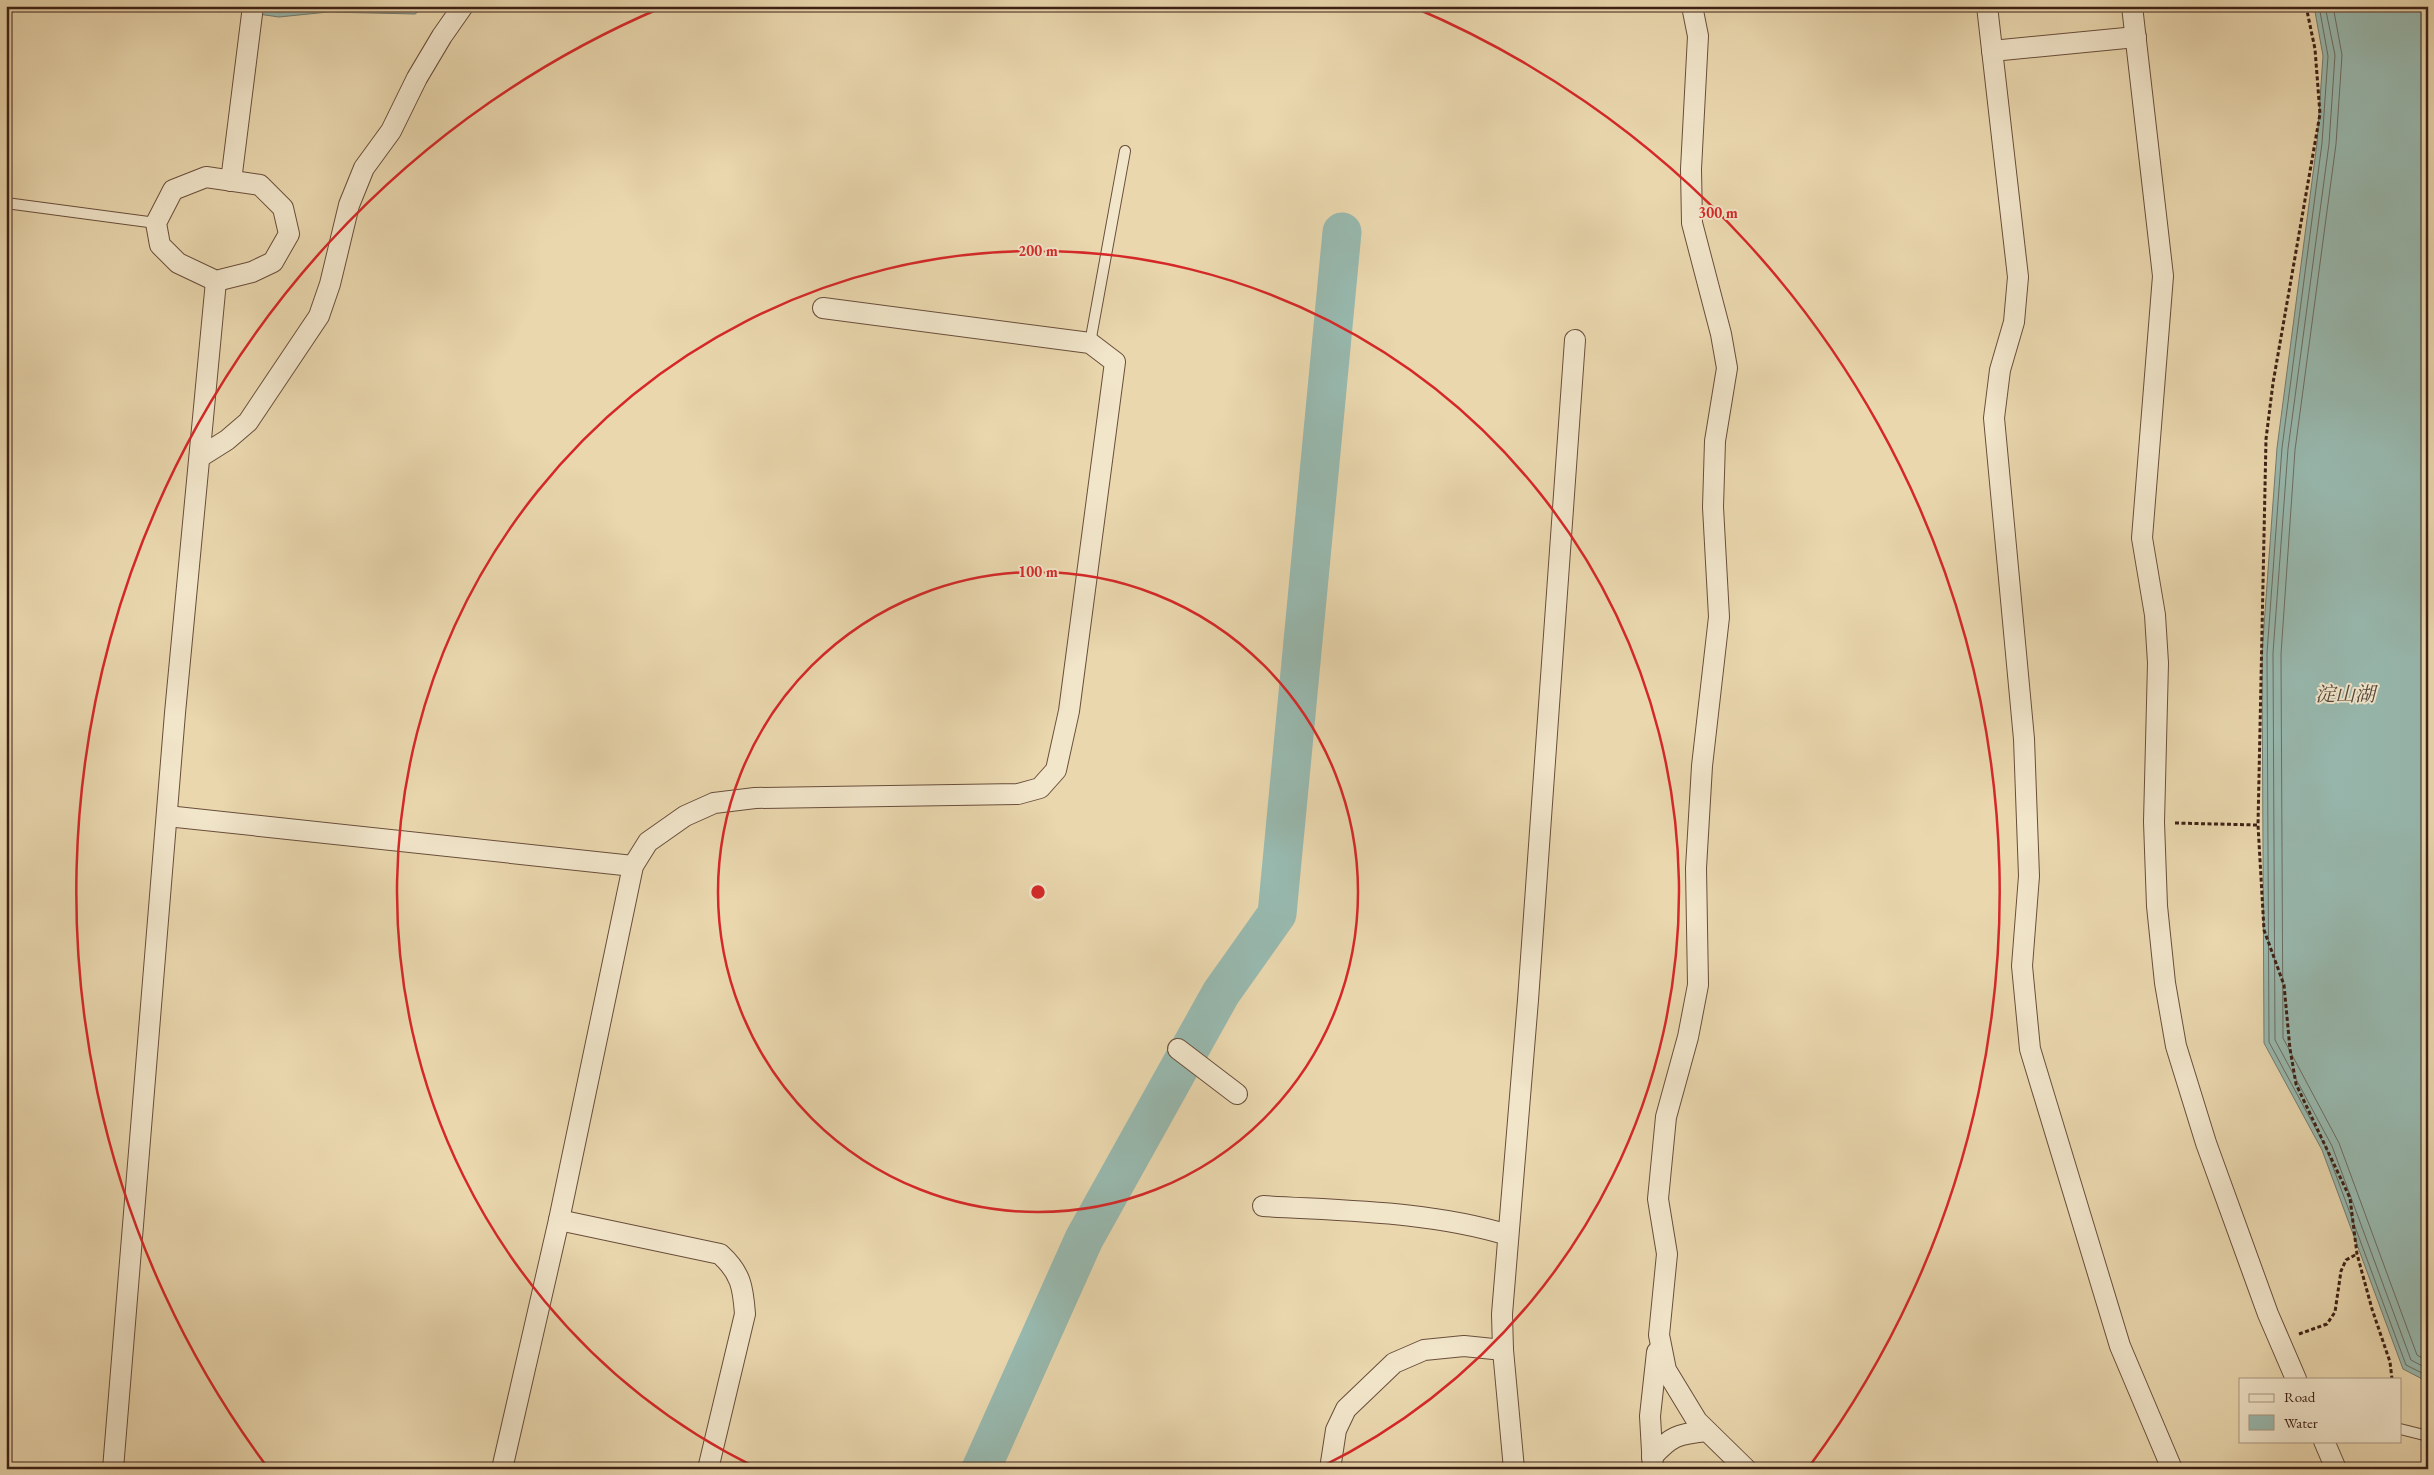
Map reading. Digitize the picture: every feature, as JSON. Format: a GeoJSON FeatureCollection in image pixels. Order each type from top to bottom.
{"type":"FeatureCollection","features":[{"type":"Feature","properties":{"kind":"street"},"geometry":{"type":"LineString","coordinates":[[231,181],[253,6]]}},
{"type":"Feature","properties":{"kind":"street"},"geometry":{"type":"LineString","coordinates":[[200,456],[227,440],[248,422],[319,316],[330,284],[349,205],[364,168],[391,131],[442,36],[463,6]]}},
{"type":"Feature","properties":{"kind":"street"},"geometry":{"type":"LineString","coordinates":[[1652,1463],[1650,1416],[1667,1254],[1658,1198],[1666,1117],[1688,1037],[1698,985],[1696,858],[1702,766],[1719,617],[1713,507],[1715,441],[1727,368],[1721,334],[1692,223],[1691,169],[1698,36],[1692,6]]}},
{"type":"Feature","properties":{"kind":"street"},"geometry":{"type":"LineString","coordinates":[[1987,6],[2018,278],[2014,322],[2000,370],[1994,418],[2024,739],[2028,876],[2022,966],[2030,1049],[2120,1346],[2172,1469]]}},
{"type":"Feature","properties":{"kind":"street"},"geometry":{"type":"LineString","coordinates":[[2132,6],[2163,276],[2142,538],[2155,615],[2158,663],[2154,822],[2157,906],[2165,983],[2176,1046],[2206,1143],[2279,1339],[2296,1378]]}},
{"type":"Feature","properties":{"kind":"street"},"geometry":{"type":"LineString","coordinates":[[1992,51],[2136,37]]}},
{"type":"Feature","properties":{"kind":"street"},"geometry":{"type":"LineString","coordinates":[[206,177],[260,185],[283,208],[289,234],[273,262],[252,272],[216,281],[178,263],[160,245],[156,223],[173,190],[206,177]]}},
{"type":"Feature","properties":{"kind":"street"},"geometry":{"type":"LineString","coordinates":[[113,1469],[167,816],[216,281]]}},
{"type":"Feature","properties":{"kind":"street"},"geometry":{"type":"LineString","coordinates":[[502,1469],[558,1220],[633,866],[648,842],[685,816],[714,803],[755,798],[1018,794],[1040,788],[1056,770],[1069,711],[1115,362],[1090,342],[823,308]]}},
{"type":"Feature","properties":{"kind":"street"},"geometry":{"type":"LineString","coordinates":[[1514,1469],[1503,1350],[1502,1314],[1576,340]]}},
{"type":"Feature","properties":{"kind":"street"},"geometry":{"type":"LineString","coordinates":[[167,816],[633,866]]}},
{"type":"Feature","properties":{"kind":"street"},"geometry":{"type":"LineString","coordinates":[[1178,1049],[1237,1094]]}},
{"type":"Feature","properties":{"kind":"street"},"geometry":{"type":"LineString","coordinates":[[1263,1206],[1434,1218],[1475,1225],[1508,1235]]}},
{"type":"Feature","properties":{"kind":"street"},"geometry":{"type":"LineString","coordinates":[[558,1220],[720,1254],[734,1267],[743,1288],[745,1314],[708,1469]]}},
{"type":"Feature","properties":{"kind":"street"},"geometry":{"type":"LineString","coordinates":[[1659,1335],[1666,1370],[1697,1421],[1746,1469]]}},
{"type":"Feature","properties":{"kind":"street"},"geometry":{"type":"LineString","coordinates":[[1330,1469],[1336,1430],[1346,1409],[1394,1363],[1424,1350],[1464,1346],[1503,1350]]}},
{"type":"Feature","properties":{"kind":"street"},"geometry":{"type":"LineString","coordinates":[[1652,1463],[1666,1441],[1679,1434],[1706,1430]]}},
{"type":"Feature","properties":{"kind":"street"},"geometry":{"type":"LineString","coordinates":[[2324,1442],[2336,1469]]}},
{"type":"Feature","properties":{"kind":"lane"},"geometry":{"type":"LineString","coordinates":[[1090,342],[1125,151]]}},
{"type":"Feature","properties":{"kind":"lane"},"geometry":{"type":"LineString","coordinates":[[6,203],[156,223]]}},
{"type":"Feature","properties":{"kind":"lane"},"geometry":{"type":"LineString","coordinates":[[2402,1430],[2428,1436]]}},
{"type":"Feature","properties":{"kind":"path"},"geometry":{"type":"LineString","coordinates":[[2306,6],[2315,48],[2320,114],[2273,383],[2266,439],[2258,825],[2264,930],[2284,985],[2290,1049],[2296,1084],[2350,1198],[2356,1254],[2372,1310],[2390,1362],[2392,1378]]}},
{"type":"Feature","properties":{"kind":"path"},"geometry":{"type":"LineString","coordinates":[[2154,822],[2258,825]]}},
{"type":"Feature","properties":{"kind":"path"},"geometry":{"type":"LineString","coordinates":[[2279,1339],[2327,1324],[2335,1312],[2341,1271],[2346,1260],[2356,1254]]}},
{"type":"Feature","properties":{"kind":"water"},"geometry":{"type":"Polygon","coordinates":[[[202,6],[426,6],[415,14],[328,12],[279,17],[202,6]]]}},
{"type":"Feature","properties":{"kind":"water","name":"淀山湖"},"geometry":{"type":"Polygon","coordinates":[[[2314,6],[2428,6],[2428,1382],[2403,1369],[2322,1150],[2264,1043],[2262,653],[2277,448],[2317,143],[2323,56],[2314,6]]]}},
{"type":"Feature","properties":{"kind":"waterway"},"geometry":{"type":"LineString","coordinates":[[981,1469],[1084,1239],[1221,993],[1277,914],[1342,232]]}}]}
